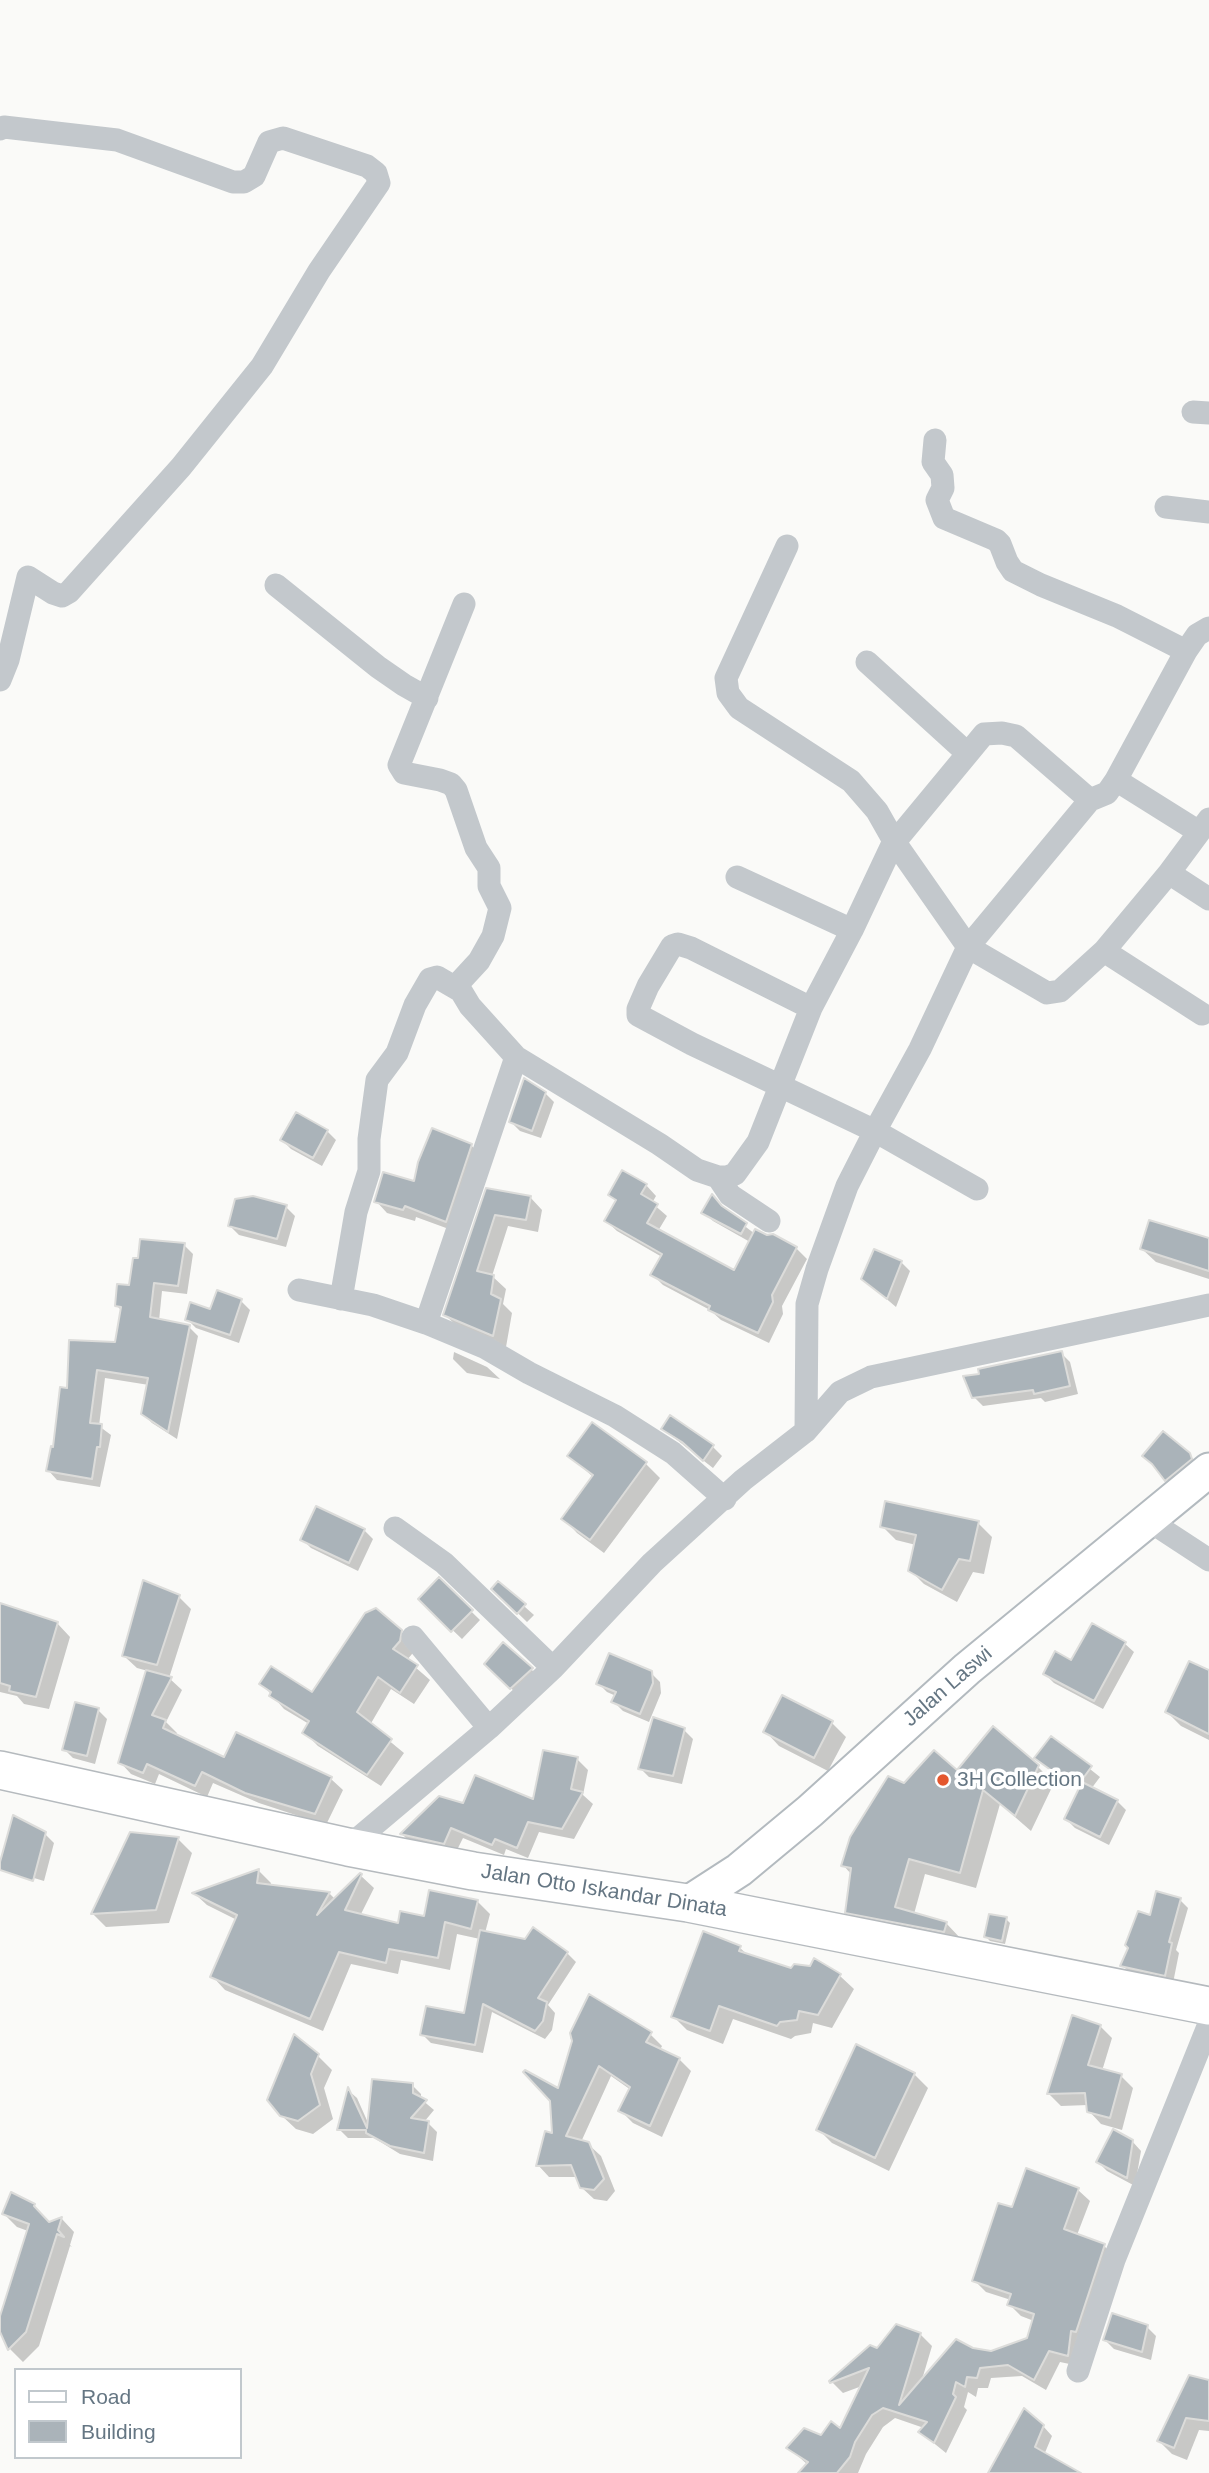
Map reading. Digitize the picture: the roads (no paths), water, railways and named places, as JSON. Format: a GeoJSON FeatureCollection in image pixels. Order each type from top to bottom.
{"type":"FeatureCollection","features":[{"type":"Feature","properties":{"kind":"main road","name":"Jalan Otto Iskandar Dinata"},"geometry":{"type":"LineString","coordinates":[[0,1770],[348,1847],[473,1871],[688,1903],[1209,2006]]}},
{"type":"Feature","properties":{"kind":"street"},"geometry":{"type":"LineString","coordinates":[[0,130],[4,127],[117,140],[233,182],[244,182],[254,176],[269,142],[283,138],[367,166],[376,173],[379,183],[319,271],[261,366],[181,467],[69,592],[62,597],[28,577],[8,660],[0,680]]}},
{"type":"Feature","properties":{"kind":"street"},"geometry":{"type":"LineString","coordinates":[[935,440],[933,462],[942,475],[943,488],[937,500],[938,509],[944,518],[996,540],[1013,571],[1117,616],[1186,651]]}},
{"type":"Feature","properties":{"kind":"street"},"geometry":{"type":"LineString","coordinates":[[1166,507],[1209,512]]}},
{"type":"Feature","properties":{"kind":"street"},"geometry":{"type":"LineString","coordinates":[[787,546],[726,678],[728,692],[738,708],[850,781],[877,811],[894,841],[968,947],[1047,993],[1060,991],[1104,951],[1204,826],[1116,780]]}},
{"type":"Feature","properties":{"kind":"street"},"geometry":{"type":"LineString","coordinates":[[276,585],[378,667],[427,698]]}},
{"type":"Feature","properties":{"kind":"street"},"geometry":{"type":"LineString","coordinates":[[462,995],[493,936],[500,908],[489,886],[489,868],[477,848],[456,790],[451,784],[404,773],[399,768],[399,761],[464,604]]}},
{"type":"Feature","properties":{"kind":"street"},"geometry":{"type":"LineString","coordinates":[[806,1431],[807,1304],[847,1186],[920,1049],[968,947],[1090,800],[1107,793],[1186,651],[1197,635],[1209,628]]}},
{"type":"Feature","properties":{"kind":"street"},"geometry":{"type":"LineString","coordinates":[[867,662],[967,753]]}},
{"type":"Feature","properties":{"kind":"street"},"geometry":{"type":"LineString","coordinates":[[341,1299],[356,1212],[369,1171],[369,1139],[377,1080],[397,1054],[415,1005],[430,979],[437,977],[462,995],[516,1057],[697,1170],[718,1177],[735,1174],[758,1142],[811,1008],[894,841],[984,734],[1002,733],[1016,736],[1090,800]]}},
{"type":"Feature","properties":{"kind":"street"},"geometry":{"type":"LineString","coordinates":[[1169,873],[1209,899]]}},
{"type":"Feature","properties":{"kind":"street"},"geometry":{"type":"LineString","coordinates":[[737,877],[852,930]]}},
{"type":"Feature","properties":{"kind":"street"},"geometry":{"type":"LineString","coordinates":[[811,1008],[678,944],[672,946],[648,986],[638,1015],[875,1131],[976,1189]]}},
{"type":"Feature","properties":{"kind":"street"},"geometry":{"type":"LineString","coordinates":[[1104,951],[1202,1014]]}},
{"type":"Feature","properties":{"kind":"street"},"geometry":{"type":"LineString","coordinates":[[426,1323],[516,1057]]}},
{"type":"Feature","properties":{"kind":"street"},"geometry":{"type":"LineString","coordinates":[[718,1177],[730,1195],[769,1221]]}},
{"type":"Feature","properties":{"kind":"street"},"geometry":{"type":"LineString","coordinates":[[299,1290],[373,1305],[486,1348],[615,1416],[673,1453],[725,1499]]}},
{"type":"Feature","properties":{"kind":"street"},"geometry":{"type":"LineString","coordinates":[[348,1847],[489,1728],[553,1668],[652,1563],[743,1480],[806,1431],[840,1392],[871,1377],[1209,1305]]}},
{"type":"Feature","properties":{"kind":"street","name":"Jalan Laswi"},"geometry":{"type":"LineString","coordinates":[[688,1903],[739,1870],[810,1811],[967,1669],[1209,1470]]}},
{"type":"Feature","properties":{"kind":"street"},"geometry":{"type":"LineString","coordinates":[[1148,1520],[1209,1560]]}},
{"type":"Feature","properties":{"kind":"street"},"geometry":{"type":"LineString","coordinates":[[395,1528],[444,1563],[553,1668]]}},
{"type":"Feature","properties":{"kind":"street"},"geometry":{"type":"LineString","coordinates":[[413,1637],[489,1728]]}},
{"type":"Feature","properties":{"kind":"street"},"geometry":{"type":"LineString","coordinates":[[1078,2371],[1114,2260],[1209,2024]]}},
{"type":"Feature","properties":{"kind":"place","name":"3H Collection"},"geometry":{"type":"Point","coordinates":[943,1780]}}]}
